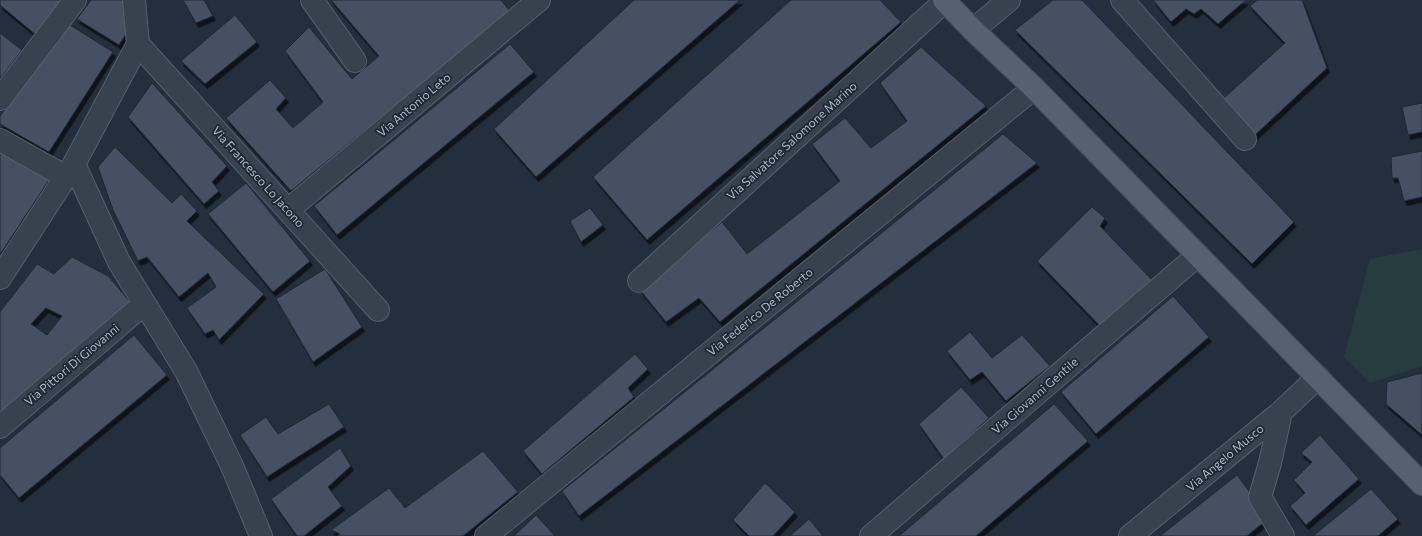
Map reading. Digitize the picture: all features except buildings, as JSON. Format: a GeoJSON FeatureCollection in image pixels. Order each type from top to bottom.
{"type":"FeatureCollection","features":[{"type":"Feature","properties":{"kind":"main road"},"geometry":{"type":"LineString","coordinates":[[944,0],[1034,88],[1421,480]]}},
{"type":"Feature","properties":{"kind":"street"},"geometry":{"type":"LineString","coordinates":[[0,99],[75,0]]}},
{"type":"Feature","properties":{"kind":"street"},"geometry":{"type":"LineString","coordinates":[[0,276],[70,170],[138,44],[134,0]]}},
{"type":"Feature","properties":{"kind":"street"},"geometry":{"type":"LineString","coordinates":[[312,0],[354,61]]}},
{"type":"Feature","properties":{"kind":"street","name":"Via Antonio Leto"},"geometry":{"type":"LineString","coordinates":[[288,210],[539,0]]}},
{"type":"Feature","properties":{"kind":"street","name":"Via Salvatore Salomone Marino"},"geometry":{"type":"LineString","coordinates":[[639,281],[944,0]]}},
{"type":"Feature","properties":{"kind":"street"},"geometry":{"type":"LineString","coordinates":[[973,30],[1009,0]]}},
{"type":"Feature","properties":{"kind":"street"},"geometry":{"type":"LineString","coordinates":[[1122,0],[1245,139]]}},
{"type":"Feature","properties":{"kind":"street","name":"Via Francesco Lo Jacono"},"geometry":{"type":"LineString","coordinates":[[138,44],[378,310]]}},
{"type":"Feature","properties":{"kind":"street","name":"Via Federico De Roberto"},"geometry":{"type":"LineString","coordinates":[[486,536],[1034,88]]}},
{"type":"Feature","properties":{"kind":"street"},"geometry":{"type":"LineString","coordinates":[[0,140],[70,170],[119,262],[186,371],[232,466],[261,536]]}},
{"type":"Feature","properties":{"kind":"street","name":"Via Giovanni Gentile"},"geometry":{"type":"LineString","coordinates":[[871,536],[1198,255]]}},
{"type":"Feature","properties":{"kind":"street","name":"Via Pittori Di Giovanni"},"geometry":{"type":"LineString","coordinates":[[0,427],[144,304]]}},
{"type":"Feature","properties":{"kind":"street","name":"Via Angelo Musco"},"geometry":{"type":"LineString","coordinates":[[1130,536],[1281,412],[1318,377]]}},
{"type":"Feature","properties":{"kind":"street"},"geometry":{"type":"LineString","coordinates":[[1281,412],[1270,463],[1260,497],[1283,536]]}},
{"type":"Feature","properties":{"kind":"green space"},"geometry":{"type":"Polygon","coordinates":[[[1422,249],[1422,366],[1370,383],[1344,357],[1370,259],[1422,249]]]}}]}
